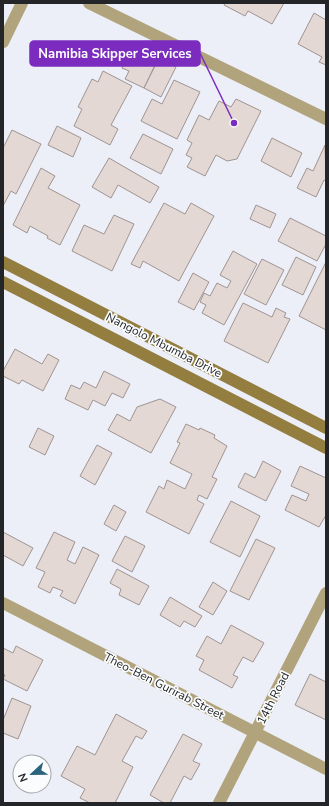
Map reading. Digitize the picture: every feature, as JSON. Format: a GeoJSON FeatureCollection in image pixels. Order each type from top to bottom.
{"type":"FeatureCollection","features":[{"type":"Feature","properties":{"kind":"street"},"geometry":{"type":"LineString","coordinates":[[3,42],[22,3]]}},
{"type":"Feature","properties":{"kind":"street"},"geometry":{"type":"LineString","coordinates":[[89,3],[326,119]]}},
{"type":"Feature","properties":{"kind":"street","name":"Nangolo Mbumba Drive"},"geometry":{"type":"LineString","coordinates":[[3,262],[326,428]]}},
{"type":"Feature","properties":{"kind":"street","name":"Nangolo Mbumba Drive"},"geometry":{"type":"LineString","coordinates":[[3,282],[326,448]]}},
{"type":"Feature","properties":{"kind":"street","name":"14th Road"},"geometry":{"type":"LineString","coordinates":[[219,803],[326,593]]}},
{"type":"Feature","properties":{"kind":"street","name":"Theo-Ben Gurirab Street"},"geometry":{"type":"LineString","coordinates":[[3,603],[326,769]]}},
{"type":"Feature","properties":{"kind":"building"},"geometry":{"type":"Polygon","coordinates":[[[225,3],[284,3],[272,24],[248,11],[245,16],[224,5],[225,3]]]}},
{"type":"Feature","properties":{"kind":"building"},"geometry":{"type":"Polygon","coordinates":[[[314,13],[326,20],[326,65],[319,62],[322,57],[298,44],[314,13]]]}},
{"type":"Feature","properties":{"kind":"building"},"geometry":{"type":"Polygon","coordinates":[[[131,51],[156,63],[144,88],[125,79],[129,71],[122,68],[131,51]]]}},
{"type":"Feature","properties":{"kind":"building"},"geometry":{"type":"Polygon","coordinates":[[[159,58],[176,67],[161,97],[144,88],[159,58]]]}},
{"type":"Feature","properties":{"kind":"building"},"geometry":{"type":"Polygon","coordinates":[[[103,71],[132,86],[111,125],[118,129],[110,145],[74,126],[82,109],[78,107],[92,79],[98,82],[103,71]]]}},
{"type":"Feature","properties":{"kind":"building"},"geometry":{"type":"Polygon","coordinates":[[[174,80],[200,92],[177,139],[141,121],[152,99],[162,104],[174,80]]]}},
{"type":"Feature","properties":{"kind":"building"},"geometry":{"type":"Polygon","coordinates":[[[236,99],[261,111],[237,159],[227,161],[216,155],[205,176],[187,167],[192,158],[186,155],[192,143],[187,140],[199,115],[209,120],[219,101],[231,107],[236,99]]]}},
{"type":"Feature","properties":{"kind":"building"},"geometry":{"type":"Polygon","coordinates":[[[57,126],[81,138],[73,157],[48,145],[57,126]]]}},
{"type":"Feature","properties":{"kind":"building"},"geometry":{"type":"Polygon","coordinates":[[[12,130],[41,144],[16,194],[11,191],[3,206],[3,148],[12,130]]]}},
{"type":"Feature","properties":{"kind":"building"},"geometry":{"type":"Polygon","coordinates":[[[143,134],[173,149],[161,174],[130,158],[143,134]]]}},
{"type":"Feature","properties":{"kind":"building"},"geometry":{"type":"Polygon","coordinates":[[[272,138],[302,153],[291,177],[261,161],[272,138]]]}},
{"type":"Feature","properties":{"kind":"building"},"geometry":{"type":"Polygon","coordinates":[[[325,145],[326,181],[324,180],[316,197],[297,188],[307,168],[313,171],[325,145]]]}},
{"type":"Feature","properties":{"kind":"building"},"geometry":{"type":"Polygon","coordinates":[[[109,158],[159,187],[150,203],[118,185],[111,198],[92,187],[109,158]]]}},
{"type":"Feature","properties":{"kind":"building"},"geometry":{"type":"Polygon","coordinates":[[[41,168],[55,176],[48,188],[80,205],[60,245],[30,226],[27,233],[13,225],[41,168]]]}},
{"type":"Feature","properties":{"kind":"building"},"geometry":{"type":"Polygon","coordinates":[[[164,203],[185,214],[191,203],[214,216],[179,281],[143,261],[140,268],[131,264],[164,203]]]}},
{"type":"Feature","properties":{"kind":"building"},"geometry":{"type":"Polygon","coordinates":[[[256,205],[276,214],[270,228],[250,219],[256,205]]]}},
{"type":"Feature","properties":{"kind":"building"},"geometry":{"type":"Polygon","coordinates":[[[114,215],[134,224],[112,271],[72,251],[84,225],[104,234],[114,215]]]}},
{"type":"Feature","properties":{"kind":"building"},"geometry":{"type":"Polygon","coordinates":[[[290,218],[326,236],[326,244],[317,261],[278,241],[290,218]]]}},
{"type":"Feature","properties":{"kind":"building"},"geometry":{"type":"Polygon","coordinates":[[[233,251],[257,264],[224,325],[202,313],[206,305],[200,302],[204,293],[210,296],[217,283],[227,288],[231,281],[220,275],[233,251]]]}},
{"type":"Feature","properties":{"kind":"building"},"geometry":{"type":"Polygon","coordinates":[[[296,257],[316,267],[303,295],[282,285],[296,257]]]}},
{"type":"Feature","properties":{"kind":"building"},"geometry":{"type":"Polygon","coordinates":[[[262,259],[284,270],[266,305],[244,294],[262,259]]]}},
{"type":"Feature","properties":{"kind":"building"},"geometry":{"type":"Polygon","coordinates":[[[326,262],[326,330],[299,316],[326,262]]]}},
{"type":"Feature","properties":{"kind":"building"},"geometry":{"type":"Polygon","coordinates":[[[193,273],[209,282],[194,310],[178,302],[193,273]]]}},
{"type":"Feature","properties":{"kind":"building"},"geometry":{"type":"Polygon","coordinates":[[[243,303],[272,317],[276,308],[286,313],[284,317],[290,319],[268,363],[224,341],[243,303]]]}},
{"type":"Feature","properties":{"kind":"building"},"geometry":{"type":"Polygon","coordinates":[[[15,349],[42,364],[48,354],[59,360],[43,391],[22,380],[19,384],[3,376],[3,371],[15,349]]]}},
{"type":"Feature","properties":{"kind":"building"},"geometry":{"type":"Polygon","coordinates":[[[104,371],[130,384],[123,398],[112,393],[105,406],[93,400],[88,410],[65,399],[71,385],[80,389],[84,382],[96,388],[104,371]]]}},
{"type":"Feature","properties":{"kind":"building"},"geometry":{"type":"Polygon","coordinates":[[[160,399],[176,407],[151,453],[108,430],[117,414],[130,421],[137,407],[160,399]]]}},
{"type":"Feature","properties":{"kind":"building"},"geometry":{"type":"Polygon","coordinates":[[[186,424],[199,430],[200,428],[215,435],[214,438],[227,446],[212,477],[217,479],[207,499],[199,495],[197,500],[204,504],[189,534],[146,512],[159,486],[164,489],[167,480],[185,489],[192,474],[170,463],[180,443],[177,442],[186,424]]]}},
{"type":"Feature","properties":{"kind":"building"},"geometry":{"type":"Polygon","coordinates":[[[38,428],[54,436],[45,455],[29,447],[38,428]]]}},
{"type":"Feature","properties":{"kind":"building"},"geometry":{"type":"Polygon","coordinates":[[[97,445],[112,453],[95,485],[80,476],[97,445]]]}},
{"type":"Feature","properties":{"kind":"building"},"geometry":{"type":"Polygon","coordinates":[[[263,461],[281,471],[266,501],[238,487],[245,473],[255,478],[263,461]]]}},
{"type":"Feature","properties":{"kind":"building"},"geometry":{"type":"Polygon","coordinates":[[[300,466],[326,478],[326,515],[319,527],[285,510],[292,495],[306,501],[309,494],[291,486],[300,466]]]}},
{"type":"Feature","properties":{"kind":"building"},"geometry":{"type":"Polygon","coordinates":[[[231,501],[260,516],[240,557],[210,542],[231,501]]]}},
{"type":"Feature","properties":{"kind":"building"},"geometry":{"type":"Polygon","coordinates":[[[114,505],[126,512],[116,531],[104,524],[114,505]]]}},
{"type":"Feature","properties":{"kind":"building"},"geometry":{"type":"Polygon","coordinates":[[[3,532],[33,548],[23,566],[3,555],[3,532]]]}},
{"type":"Feature","properties":{"kind":"building"},"geometry":{"type":"Polygon","coordinates":[[[54,532],[75,542],[67,560],[75,564],[83,547],[99,555],[75,604],[60,596],[63,591],[53,587],[50,593],[38,587],[45,572],[36,568],[54,532]]]}},
{"type":"Feature","properties":{"kind":"building"},"geometry":{"type":"Polygon","coordinates":[[[125,536],[145,546],[132,572],[112,561],[125,536]]]}},
{"type":"Feature","properties":{"kind":"building"},"geometry":{"type":"Polygon","coordinates":[[[256,539],[275,548],[249,600],[230,591],[256,539]]]}},
{"type":"Feature","properties":{"kind":"building"},"geometry":{"type":"Polygon","coordinates":[[[117,569],[149,586],[139,605],[119,595],[121,589],[110,583],[117,569]]]}},
{"type":"Feature","properties":{"kind":"building"},"geometry":{"type":"Polygon","coordinates":[[[213,582],[227,591],[213,615],[199,607],[213,582]]]}},
{"type":"Feature","properties":{"kind":"building"},"geometry":{"type":"Polygon","coordinates":[[[170,597],[202,616],[195,627],[184,621],[180,627],[160,615],[170,597]]]}},
{"type":"Feature","properties":{"kind":"building"},"geometry":{"type":"Polygon","coordinates":[[[231,625],[264,643],[253,662],[243,657],[233,675],[238,677],[232,688],[199,670],[204,660],[196,656],[207,636],[221,644],[231,625]]]}},
{"type":"Feature","properties":{"kind":"building"},"geometry":{"type":"Polygon","coordinates":[[[16,646],[43,660],[27,691],[3,679],[5,675],[3,674],[3,648],[13,653],[16,646]]]}},
{"type":"Feature","properties":{"kind":"building"},"geometry":{"type":"Polygon","coordinates":[[[310,674],[326,682],[326,720],[295,705],[310,674]]]}},
{"type":"Feature","properties":{"kind":"building"},"geometry":{"type":"Polygon","coordinates":[[[12,698],[31,706],[18,739],[3,733],[3,720],[12,698]]]}},
{"type":"Feature","properties":{"kind":"building"},"geometry":{"type":"Polygon","coordinates":[[[116,714],[147,731],[142,739],[136,736],[122,761],[133,767],[115,803],[90,803],[80,798],[85,789],[61,776],[77,746],[95,755],[116,714]]]}},
{"type":"Feature","properties":{"kind":"building"},"geometry":{"type":"Polygon","coordinates":[[[183,734],[202,744],[193,761],[200,764],[191,780],[184,776],[170,803],[164,803],[150,795],[183,734]]]}},
{"type":"Feature","properties":{"kind":"place","name":"Namibia Skipper Services"},"geometry":{"type":"Point","coordinates":[234,123]}}]}
